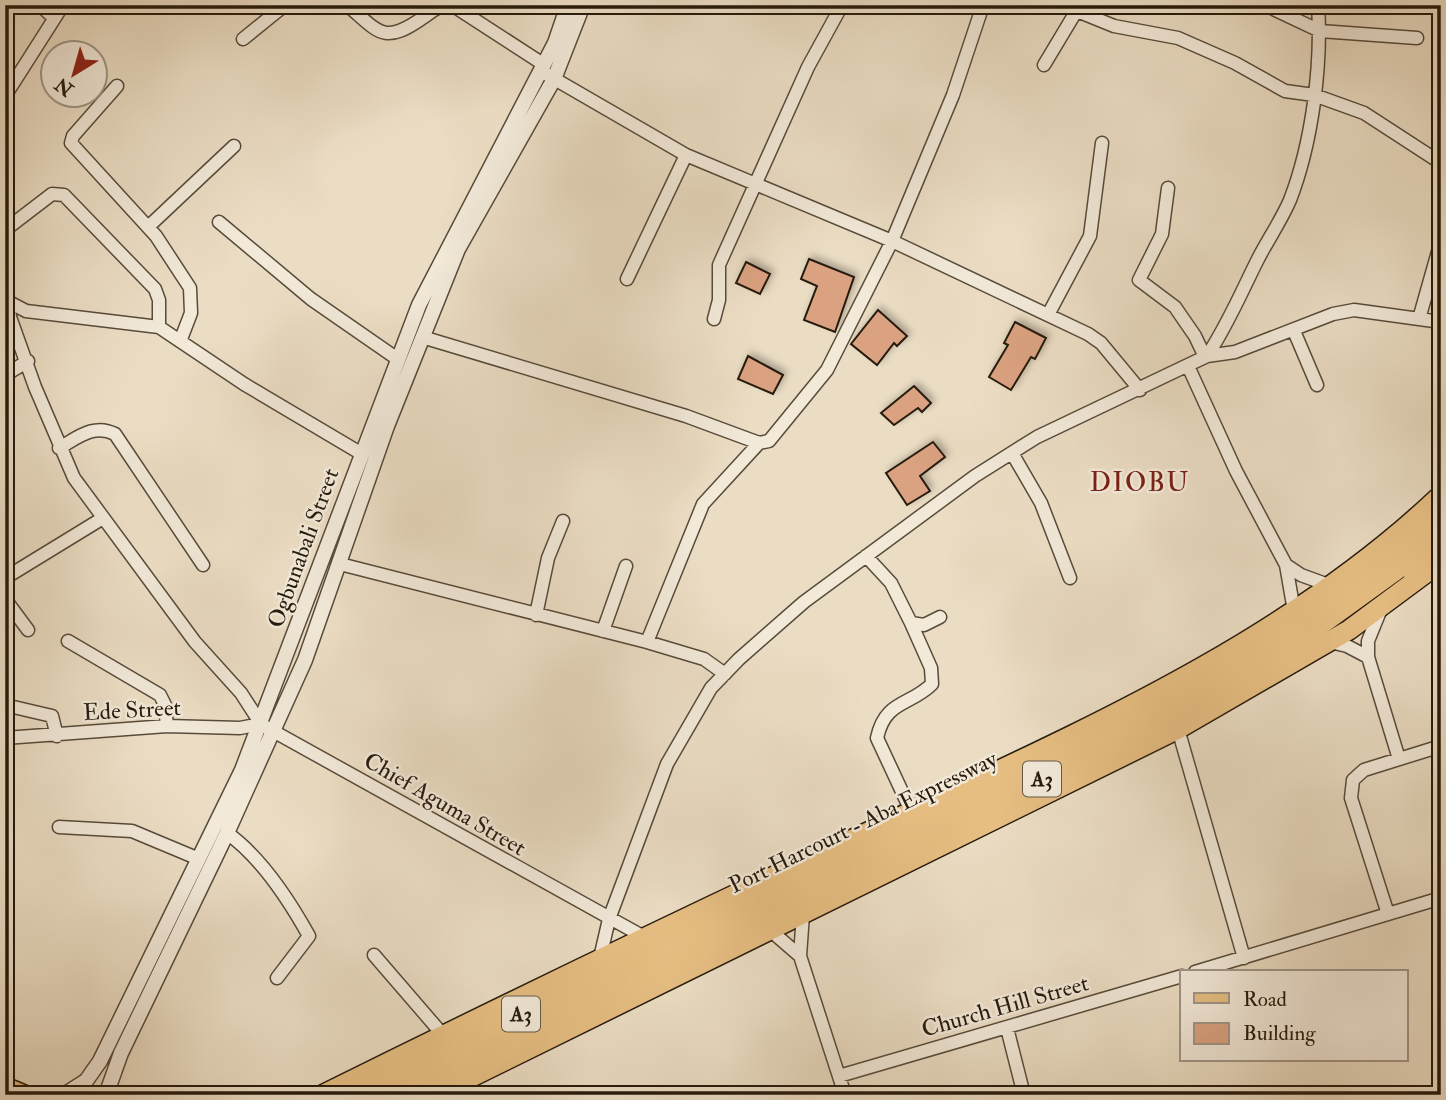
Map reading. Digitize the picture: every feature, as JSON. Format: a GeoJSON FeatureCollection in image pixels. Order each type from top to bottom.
{"type":"FeatureCollection","features":[{"type":"Feature","properties":{"kind":"main road"},"geometry":{"type":"LineString","coordinates":[[322,1095],[600,958],[1151,694],[1294,611],[1333,593],[1399,541],[1418,517],[1441,495]]}},
{"type":"Feature","properties":{"kind":"main road","name":"Port Harcourt - Aba Expressway"},"geometry":{"type":"LineString","coordinates":[[394,1095],[1142,713],[1333,593],[1441,515]]}},
{"type":"Feature","properties":{"kind":"main road","name":"Port Harcourt - Aba Expressway"},"geometry":{"type":"LineString","coordinates":[[358,1095],[690,943],[1195,703],[1304,637],[1377,587],[1441,538]]}},
{"type":"Feature","properties":{"kind":"main road"},"geometry":{"type":"LineString","coordinates":[[1377,587],[1441,560]]}},
{"type":"Feature","properties":{"kind":"main road"},"geometry":{"type":"LineString","coordinates":[[435,1095],[1178,729],[1330,642],[1382,607],[1441,560]]}},
{"type":"Feature","properties":{"kind":"main road"},"geometry":{"type":"LineString","coordinates":[[5,1087],[24,1095]]}},
{"type":"Feature","properties":{"kind":"street"},"geometry":{"type":"LineString","coordinates":[[40,5],[54,18]]}},
{"type":"Feature","properties":{"kind":"street"},"geometry":{"type":"LineString","coordinates":[[5,96],[63,5]]}},
{"type":"Feature","properties":{"kind":"street"},"geometry":{"type":"LineString","coordinates":[[243,39],[285,5]]}},
{"type":"Feature","properties":{"kind":"street"},"geometry":{"type":"LineString","coordinates":[[347,5],[370,25],[390,35],[402,32],[445,5]]}},
{"type":"Feature","properties":{"kind":"street"},"geometry":{"type":"LineString","coordinates":[[452,5],[554,79],[686,155],[892,241],[1049,313],[1101,342],[1140,390]]}},
{"type":"Feature","properties":{"kind":"street","name":"Ogbunabali Street"},"geometry":{"type":"LineString","coordinates":[[96,1095],[107,1089],[227,834],[362,454],[419,305],[555,43],[568,5]]}},
{"type":"Feature","properties":{"kind":"street","name":"Ogbunabali Street"},"geometry":{"type":"LineString","coordinates":[[64,1095],[86,1081],[100,1061],[243,771],[305,660],[422,338],[458,249],[554,79],[583,5]]}},
{"type":"Feature","properties":{"kind":"street"},"geometry":{"type":"LineString","coordinates":[[714,319],[719,300],[719,265],[808,67],[842,5]]}},
{"type":"Feature","properties":{"kind":"street"},"geometry":{"type":"LineString","coordinates":[[422,338],[686,416],[759,443],[769,441],[827,370],[892,241],[953,94],[984,5]]}},
{"type":"Feature","properties":{"kind":"street"},"geometry":{"type":"LineString","coordinates":[[1265,5],[1320,31],[1417,38]]}},
{"type":"Feature","properties":{"kind":"street"},"geometry":{"type":"LineString","coordinates":[[1206,356],[1222,334],[1289,202],[1299,173],[1314,96],[1320,31],[1318,5]]}},
{"type":"Feature","properties":{"kind":"street"},"geometry":{"type":"LineString","coordinates":[[1044,65],[1078,8],[1114,26],[1178,38],[1235,63],[1285,91],[1314,96],[1364,113],[1441,163]]}},
{"type":"Feature","properties":{"kind":"street"},"geometry":{"type":"LineString","coordinates":[[117,86],[73,136],[71,143],[148,227],[190,288],[191,313],[181,339]]}},
{"type":"Feature","properties":{"kind":"street"},"geometry":{"type":"LineString","coordinates":[[1049,313],[1090,236],[1102,143]]}},
{"type":"Feature","properties":{"kind":"street"},"geometry":{"type":"LineString","coordinates":[[148,227],[234,146]]}},
{"type":"Feature","properties":{"kind":"street"},"geometry":{"type":"LineString","coordinates":[[628,279],[686,155]]}},
{"type":"Feature","properties":{"kind":"street"},"geometry":{"type":"LineString","coordinates":[[1168,188],[1162,234],[1139,280],[1175,307],[1206,356]]}},
{"type":"Feature","properties":{"kind":"street"},"geometry":{"type":"LineString","coordinates":[[5,230],[52,194],[64,195],[155,289],[159,300],[159,327]]}},
{"type":"Feature","properties":{"kind":"street"},"geometry":{"type":"LineString","coordinates":[[219,222],[311,299],[398,360]]}},
{"type":"Feature","properties":{"kind":"street"},"geometry":{"type":"LineString","coordinates":[[1419,319],[1441,241]]}},
{"type":"Feature","properties":{"kind":"street"},"geometry":{"type":"LineString","coordinates":[[7,301],[26,311],[159,327],[181,339],[244,384],[362,454]]}},
{"type":"Feature","properties":{"kind":"street"},"geometry":{"type":"LineString","coordinates":[[7,301],[10,317],[59,447],[75,478],[195,642],[241,693],[267,727]]}},
{"type":"Feature","properties":{"kind":"street"},"geometry":{"type":"LineString","coordinates":[[600,958],[609,919],[667,764],[711,688],[804,602],[1037,437],[1140,390],[1206,356],[1235,352],[1333,314],[1354,310],[1441,322]]}},
{"type":"Feature","properties":{"kind":"street"},"geometry":{"type":"LineString","coordinates":[[1294,331],[1317,385]]}},
{"type":"Feature","properties":{"kind":"street"},"geometry":{"type":"LineString","coordinates":[[5,375],[28,361]]}},
{"type":"Feature","properties":{"kind":"street"},"geometry":{"type":"LineString","coordinates":[[1188,366],[1236,471],[1286,565],[1294,611]]}},
{"type":"Feature","properties":{"kind":"street"},"geometry":{"type":"LineString","coordinates":[[59,447],[92,429],[106,429],[115,434],[203,565]]}},
{"type":"Feature","properties":{"kind":"street"},"geometry":{"type":"LineString","coordinates":[[647,642],[703,504],[759,443]]}},
{"type":"Feature","properties":{"kind":"street"},"geometry":{"type":"LineString","coordinates":[[1012,453],[1041,502],[1070,578]]}},
{"type":"Feature","properties":{"kind":"street"},"geometry":{"type":"LineString","coordinates":[[5,578],[103,518]]}},
{"type":"Feature","properties":{"kind":"street"},"geometry":{"type":"LineString","coordinates":[[536,615],[548,558],[563,521]]}},
{"type":"Feature","properties":{"kind":"street"},"geometry":{"type":"LineString","coordinates":[[866,556],[891,583],[931,668],[932,684],[895,705],[884,717],[877,738],[911,811]]}},
{"type":"Feature","properties":{"kind":"street"},"geometry":{"type":"LineString","coordinates":[[340,564],[647,642],[704,659],[725,674]]}},
{"type":"Feature","properties":{"kind":"street"},"geometry":{"type":"LineString","coordinates":[[1286,565],[1333,593]]}},
{"type":"Feature","properties":{"kind":"street"},"geometry":{"type":"LineString","coordinates":[[603,631],[626,566]]}},
{"type":"Feature","properties":{"kind":"street"},"geometry":{"type":"LineString","coordinates":[[5,599],[28,630]]}},
{"type":"Feature","properties":{"kind":"street"},"geometry":{"type":"LineString","coordinates":[[1382,607],[1368,641],[1368,657],[1399,759]]}},
{"type":"Feature","properties":{"kind":"street"},"geometry":{"type":"LineString","coordinates":[[911,623],[924,625],[940,617]]}},
{"type":"Feature","properties":{"kind":"street"},"geometry":{"type":"LineString","coordinates":[[68,641],[160,695],[165,705],[167,726]]}},
{"type":"Feature","properties":{"kind":"street"},"geometry":{"type":"LineString","coordinates":[[1330,642],[1347,646],[1368,657]]}},
{"type":"Feature","properties":{"kind":"street"},"geometry":{"type":"LineString","coordinates":[[5,705],[52,716],[57,736]]}},
{"type":"Feature","properties":{"kind":"street","name":"Ede Street"},"geometry":{"type":"LineString","coordinates":[[5,738],[167,726],[267,727]]}},
{"type":"Feature","properties":{"kind":"street","name":"Chief Aguma Street"},"geometry":{"type":"LineString","coordinates":[[267,727],[644,937]]}},
{"type":"Feature","properties":{"kind":"street"},"geometry":{"type":"LineString","coordinates":[[1178,729],[1244,958]]}},
{"type":"Feature","properties":{"kind":"street"},"geometry":{"type":"LineString","coordinates":[[1388,914],[1351,798],[1353,780],[1364,770],[1441,746]]}},
{"type":"Feature","properties":{"kind":"street"},"geometry":{"type":"LineString","coordinates":[[59,827],[132,831],[199,859]]}},
{"type":"Feature","properties":{"kind":"street"},"geometry":{"type":"LineString","coordinates":[[227,834],[242,844],[264,870],[309,936],[277,978]]}},
{"type":"Feature","properties":{"kind":"street"},"geometry":{"type":"LineString","coordinates":[[1202,970],[1441,898]]}},
{"type":"Feature","properties":{"kind":"street"},"geometry":{"type":"LineString","coordinates":[[803,914],[800,956],[845,1095]]}},
{"type":"Feature","properties":{"kind":"street"},"geometry":{"type":"LineString","coordinates":[[770,930],[800,956]]}},
{"type":"Feature","properties":{"kind":"street"},"geometry":{"type":"LineString","coordinates":[[374,956],[443,1035]]}},
{"type":"Feature","properties":{"kind":"street","name":"Church Hill Street"},"geometry":{"type":"LineString","coordinates":[[839,1076],[1180,977]]}},
{"type":"Feature","properties":{"kind":"street"},"geometry":{"type":"LineString","coordinates":[[1007,1028],[1024,1095]]}},
{"type":"Feature","properties":{"kind":"building"},"geometry":{"type":"Polygon","coordinates":[[[809,259],[854,277],[835,332],[804,320],[817,286],[801,279],[809,259]]]}},
{"type":"Feature","properties":{"kind":"building"},"geometry":{"type":"Polygon","coordinates":[[[746,262],[770,274],[760,294],[736,283],[746,262]]]}},
{"type":"Feature","properties":{"kind":"building"},"geometry":{"type":"Polygon","coordinates":[[[878,310],[907,336],[897,346],[894,343],[877,365],[851,344],[878,310]]]}},
{"type":"Feature","properties":{"kind":"building"},"geometry":{"type":"Polygon","coordinates":[[[1015,322],[1046,338],[1035,359],[1031,357],[1011,390],[989,377],[1008,345],[1004,343],[1015,322]]]}},
{"type":"Feature","properties":{"kind":"building"},"geometry":{"type":"Polygon","coordinates":[[[748,356],[783,375],[773,394],[738,379],[748,356]]]}},
{"type":"Feature","properties":{"kind":"building"},"geometry":{"type":"Polygon","coordinates":[[[914,386],[931,403],[922,412],[918,408],[894,425],[881,413],[914,386]]]}},
{"type":"Feature","properties":{"kind":"building"},"geometry":{"type":"Polygon","coordinates":[[[933,442],[945,457],[920,476],[930,491],[907,505],[886,473],[933,442]]]}},
{"type":"Feature","properties":{"kind":"district","name":"DIOBU"},"geometry":{"type":"Point","coordinates":[1140,483]}}]}
